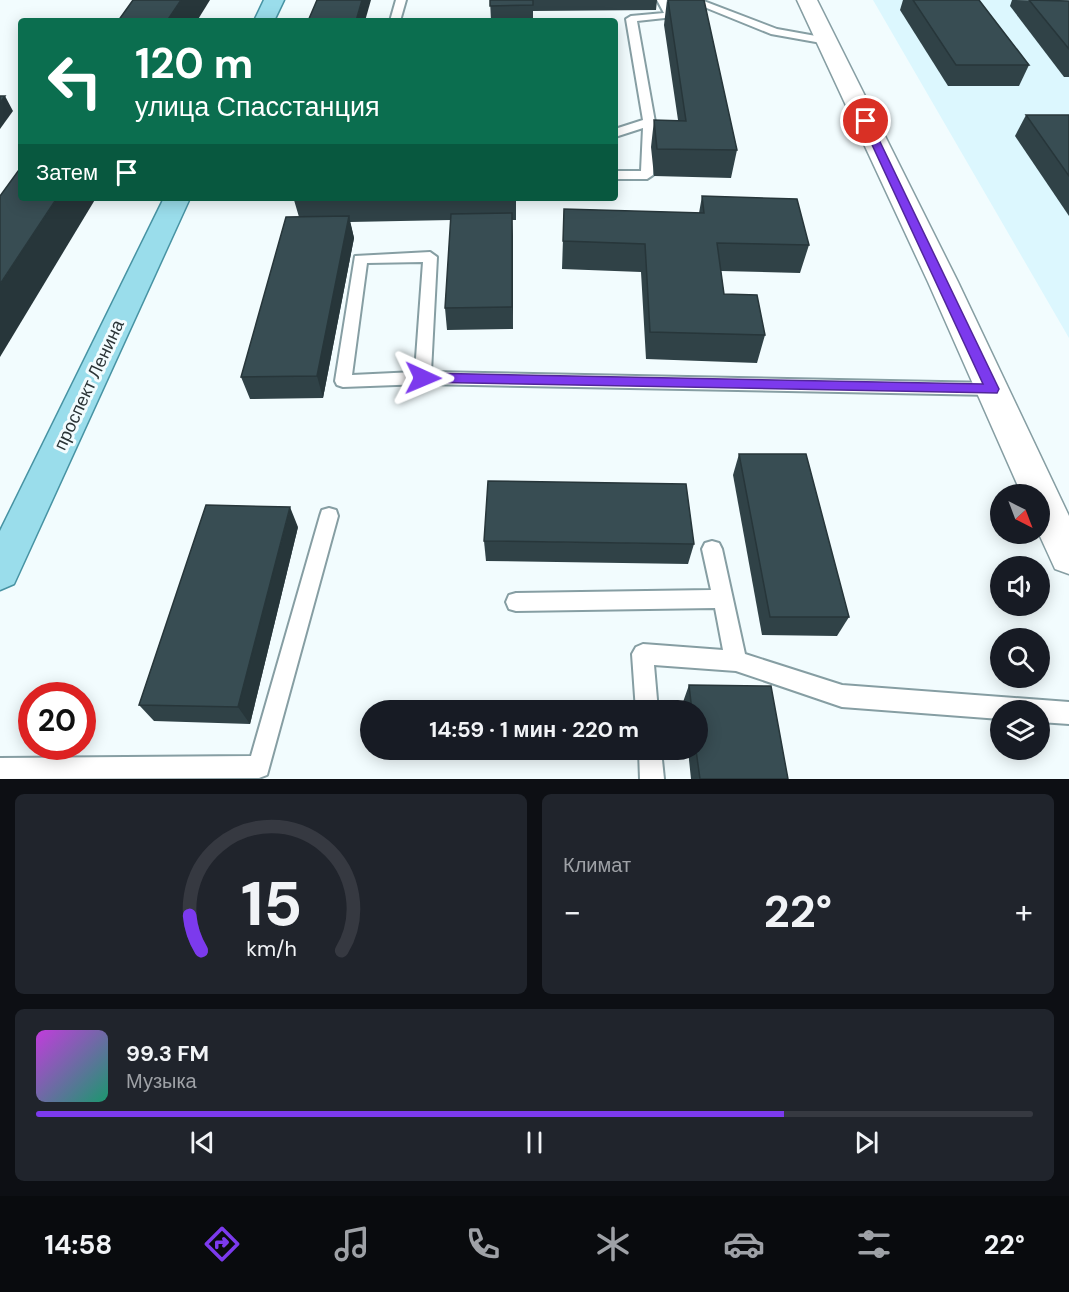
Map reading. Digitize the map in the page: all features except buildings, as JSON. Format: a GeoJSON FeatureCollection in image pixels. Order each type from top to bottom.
{"type":"FeatureCollection","features":[{"type":"Feature","properties":{"kind":"main road"},"geometry":{"type":"LineString","coordinates":[[265,18],[274,0]]}},
{"type":"Feature","properties":{"kind":"main road","name":"проспект Ленина"},"geometry":{"type":"LineString","coordinates":[[0,572],[176,201]]}},
{"type":"Feature","properties":{"kind":"street"},"geometry":{"type":"LineString","coordinates":[[807,0],[992,389],[1069,557]]}},
{"type":"Feature","properties":{"kind":"lane"},"geometry":{"type":"LineString","coordinates":[[396,18],[400,0]]}},
{"type":"Feature","properties":{"kind":"lane"},"geometry":{"type":"LineString","coordinates":[[618,175],[647,175],[649,122],[631,19],[670,15],[662,0]]}},
{"type":"Feature","properties":{"kind":"lane"},"geometry":{"type":"LineString","coordinates":[[692,0],[775,32],[827,40]]}},
{"type":"Feature","properties":{"kind":"lane"},"geometry":{"type":"LineString","coordinates":[[618,132],[649,122]]}},
{"type":"Feature","properties":{"kind":"lane"},"geometry":{"type":"LineString","coordinates":[[423,378],[430,257],[360,259],[342,381],[423,378],[992,389]]}},
{"type":"Feature","properties":{"kind":"lane"},"geometry":{"type":"LineString","coordinates":[[0,768],[259,768],[329,516]]}},
{"type":"Feature","properties":{"kind":"lane"},"geometry":{"type":"LineString","coordinates":[[712,549],[736,661]]}},
{"type":"Feature","properties":{"kind":"lane"},"geometry":{"type":"LineString","coordinates":[[516,602],[723,599]]}},
{"type":"Feature","properties":{"kind":"lane"},"geometry":{"type":"LineString","coordinates":[[646,700],[643,654],[736,661],[842,696],[990,707]]}},
{"type":"Feature","properties":{"kind":"lane"},"geometry":{"type":"LineString","coordinates":[[1050,712],[1069,713]]}},
{"type":"Feature","properties":{"kind":"lane"},"geometry":{"type":"LineString","coordinates":[[651,760],[652,779]]}},
{"type":"Feature","properties":{"kind":"shaded area"},"geometry":{"type":"Polygon","coordinates":[[[873,0],[1069,0],[1069,338],[873,0]]]}},
{"type":"Feature","properties":{"kind":"route"},"geometry":{"type":"LineString","coordinates":[[423,378],[992,389],[866,121]]}}]}
